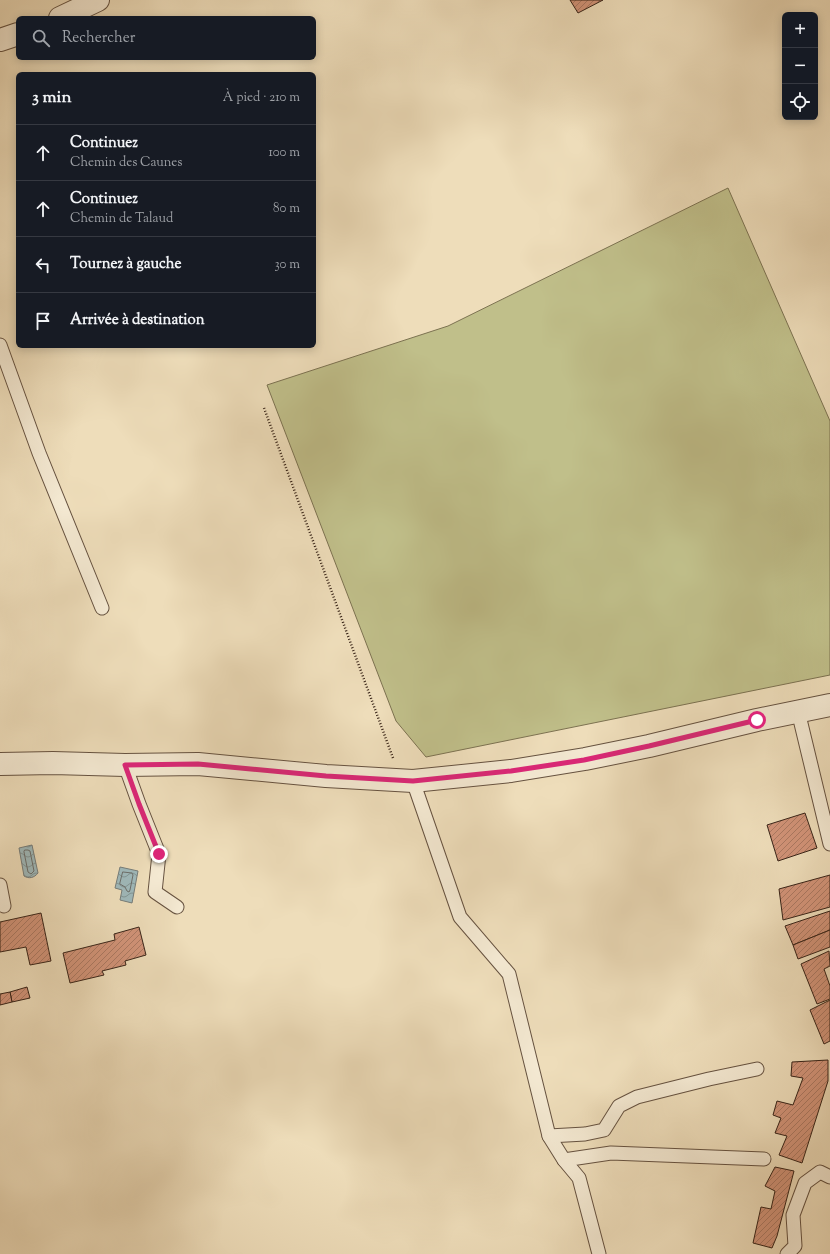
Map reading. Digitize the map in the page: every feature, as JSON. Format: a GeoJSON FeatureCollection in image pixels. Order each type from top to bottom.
{"type":"FeatureCollection","features":[{"type":"Feature","properties":{"kind":"street"},"geometry":{"type":"LineString","coordinates":[[64,16],[98,0]]}},
{"type":"Feature","properties":{"kind":"street"},"geometry":{"type":"LineString","coordinates":[[0,40],[16,35]]}},
{"type":"Feature","properties":{"kind":"street"},"geometry":{"type":"LineString","coordinates":[[0,764],[198,764],[326,776],[407,781],[511,771],[584,760],[830,705]]}},
{"type":"Feature","properties":{"kind":"lane"},"geometry":{"type":"LineString","coordinates":[[0,345],[39,453],[102,608]]}},
{"type":"Feature","properties":{"kind":"lane"},"geometry":{"type":"LineString","coordinates":[[798,711],[830,844]]}},
{"type":"Feature","properties":{"kind":"lane"},"geometry":{"type":"LineString","coordinates":[[125,765],[159,854],[154,892],[177,907]]}},
{"type":"Feature","properties":{"kind":"lane"},"geometry":{"type":"LineString","coordinates":[[407,781],[460,917],[509,974],[549,1136],[564,1160],[579,1178],[600,1254]]}},
{"type":"Feature","properties":{"kind":"lane"},"geometry":{"type":"LineString","coordinates":[[0,885],[4,906]]}},
{"type":"Feature","properties":{"kind":"lane"},"geometry":{"type":"LineString","coordinates":[[549,1136],[585,1134],[604,1130],[619,1106],[637,1097],[757,1069]]}},
{"type":"Feature","properties":{"kind":"lane"},"geometry":{"type":"LineString","coordinates":[[564,1160],[611,1152],[764,1159]]}},
{"type":"Feature","properties":{"kind":"lane"},"geometry":{"type":"LineString","coordinates":[[788,1254],[796,1246],[793,1215],[805,1183],[820,1172],[830,1177]]}},
{"type":"Feature","properties":{"kind":"path"},"geometry":{"type":"LineString","coordinates":[[264,408],[407,781]]}},
{"type":"Feature","properties":{"kind":"shaded area"},"geometry":{"type":"Polygon","coordinates":[[[728,188],[830,421],[830,675],[426,757],[396,721],[267,385],[448,326],[728,188]]]}},
{"type":"Feature","properties":{"kind":"water"},"geometry":{"type":"Polygon","coordinates":[[[32,845],[38,873],[31,878],[28,878],[24,876],[19,848],[32,845]]]}},
{"type":"Feature","properties":{"kind":"water"},"geometry":{"type":"Polygon","coordinates":[[[120,867],[138,871],[132,903],[120,900],[122,890],[115,888],[120,867]]]}},
{"type":"Feature","properties":{"kind":"building"},"geometry":{"type":"Polygon","coordinates":[[[570,0],[603,0],[578,13],[570,0]]]}},
{"type":"Feature","properties":{"kind":"building"},"geometry":{"type":"Polygon","coordinates":[[[805,813],[817,848],[778,861],[767,825],[805,813]]]}},
{"type":"Feature","properties":{"kind":"building"},"geometry":{"type":"Polygon","coordinates":[[[830,875],[830,907],[783,920],[779,889],[830,875]]]}},
{"type":"Feature","properties":{"kind":"building"},"geometry":{"type":"Polygon","coordinates":[[[830,911],[830,930],[793,945],[785,926],[830,911]]]}},
{"type":"Feature","properties":{"kind":"building"},"geometry":{"type":"Polygon","coordinates":[[[41,913],[51,961],[30,965],[26,947],[0,952],[0,922],[41,913]]]}},
{"type":"Feature","properties":{"kind":"building"},"geometry":{"type":"Polygon","coordinates":[[[139,927],[146,955],[125,961],[126,965],[102,971],[104,975],[70,983],[63,953],[115,940],[114,934],[139,927]]]}},
{"type":"Feature","properties":{"kind":"building"},"geometry":{"type":"Polygon","coordinates":[[[830,930],[830,947],[798,959],[793,945],[830,930]]]}},
{"type":"Feature","properties":{"kind":"building"},"geometry":{"type":"Polygon","coordinates":[[[829,951],[830,966],[824,969],[830,986],[830,999],[817,1004],[801,964],[829,951]]]}},
{"type":"Feature","properties":{"kind":"building"},"geometry":{"type":"Polygon","coordinates":[[[27,987],[30,998],[12,1002],[10,992],[27,987]]]}},
{"type":"Feature","properties":{"kind":"building"},"geometry":{"type":"Polygon","coordinates":[[[10,992],[12,1002],[0,1005],[0,994],[10,992]]]}},
{"type":"Feature","properties":{"kind":"building"},"geometry":{"type":"Polygon","coordinates":[[[830,1000],[830,1041],[824,1044],[810,1010],[830,1000]]]}},
{"type":"Feature","properties":{"kind":"building"},"geometry":{"type":"Polygon","coordinates":[[[828,1060],[828,1081],[802,1163],[779,1155],[787,1136],[775,1133],[781,1118],[773,1115],[777,1101],[793,1105],[803,1078],[791,1076],[792,1062],[828,1060]]]}},
{"type":"Feature","properties":{"kind":"building"},"geometry":{"type":"Polygon","coordinates":[[[775,1167],[794,1171],[777,1236],[772,1248],[753,1243],[761,1207],[771,1209],[775,1191],[765,1186],[775,1167]]]}},
{"type":"Feature","properties":{"kind":"route"},"geometry":{"type":"LineString","coordinates":[[159,854],[125,765],[198,764],[326,776],[413,781],[511,771],[584,760],[757,720]]}}]}
